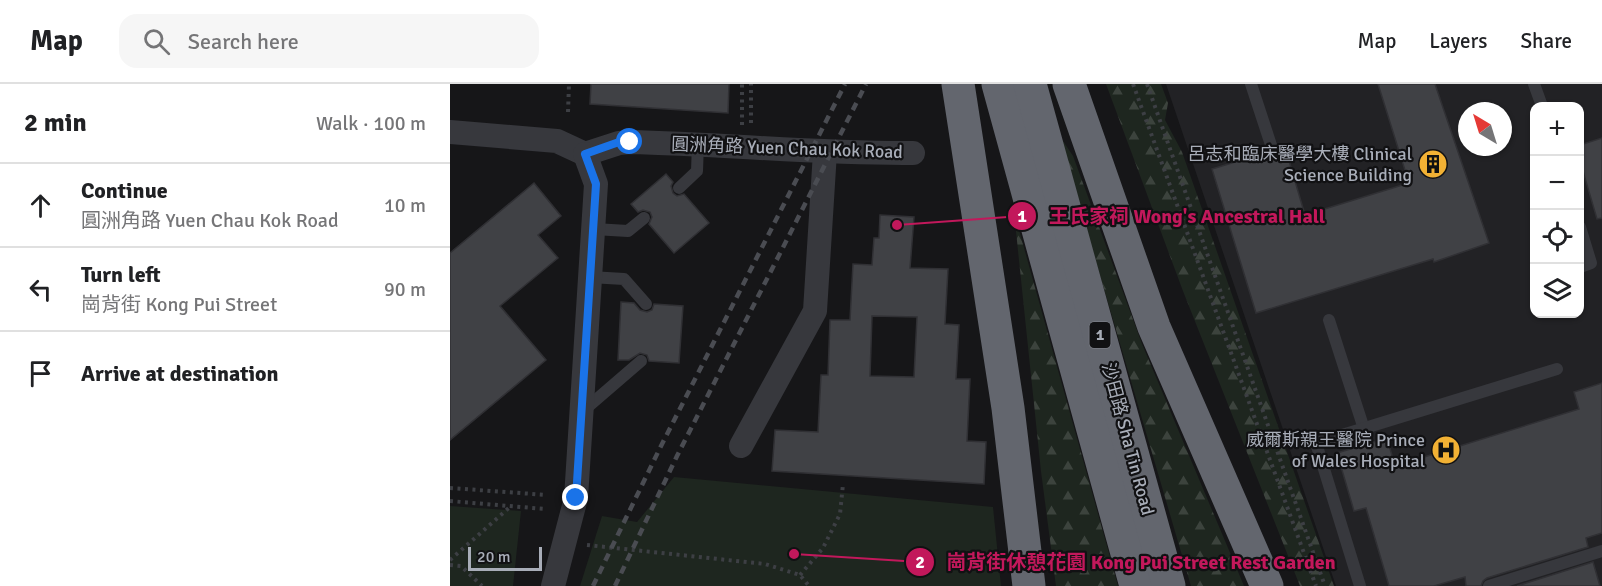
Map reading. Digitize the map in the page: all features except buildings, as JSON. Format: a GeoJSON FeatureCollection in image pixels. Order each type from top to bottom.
{"type":"FeatureCollection","features":[{"type":"Feature","properties":{"kind":"highway"},"geometry":{"type":"LineString","coordinates":[[958,84],[1008,408],[1029,586]]}},
{"type":"Feature","properties":{"kind":"highway","name":"沙田路 Sha Tin Road"},"geometry":{"type":"LineString","coordinates":[[998,84],[1136,586]]}},
{"type":"Feature","properties":{"kind":"highway","name":"沙田路 Sha Tin Road"},"geometry":{"type":"LineString","coordinates":[[1030,84],[1169,586]]}},
{"type":"Feature","properties":{"kind":"highway"},"geometry":{"type":"LineString","coordinates":[[1069,84],[1154,327],[1267,586]]}},
{"type":"Feature","properties":{"kind":"street"},"geometry":{"type":"LineString","coordinates":[[450,132],[557,141],[585,154],[596,184],[576,498],[553,586]]}},
{"type":"Feature","properties":{"kind":"street","name":"圓洲角路 Yuen Chau Kok Road"},"geometry":{"type":"LineString","coordinates":[[585,154],[619,142],[698,143],[825,152],[913,153]]}},
{"type":"Feature","properties":{"kind":"street"},"geometry":{"type":"LineString","coordinates":[[741,446],[815,311],[825,152]]}},
{"type":"Feature","properties":{"kind":"lane"},"geometry":{"type":"LineString","coordinates":[[1251,84],[1271,145]]}},
{"type":"Feature","properties":{"kind":"lane"},"geometry":{"type":"LineString","coordinates":[[1534,84],[1541,102]]}},
{"type":"Feature","properties":{"kind":"lane"},"geometry":{"type":"LineString","coordinates":[[679,188],[697,171],[698,143]]}},
{"type":"Feature","properties":{"kind":"lane"},"geometry":{"type":"LineString","coordinates":[[594,229],[628,231],[644,218]]}},
{"type":"Feature","properties":{"kind":"lane"},"geometry":{"type":"LineString","coordinates":[[1584,240],[1591,263],[1584,266]]}},
{"type":"Feature","properties":{"kind":"lane"},"geometry":{"type":"LineString","coordinates":[[590,277],[624,279],[646,304]]}},
{"type":"Feature","properties":{"kind":"lane"},"geometry":{"type":"LineString","coordinates":[[1329,320],[1364,429]]}},
{"type":"Feature","properties":{"kind":"lane"},"geometry":{"type":"LineString","coordinates":[[581,412],[641,361]]}},
{"type":"Feature","properties":{"kind":"lane"},"geometry":{"type":"LineString","coordinates":[[1360,586],[1316,443],[1557,369]]}},
{"type":"Feature","properties":{"kind":"lane"},"geometry":{"type":"LineString","coordinates":[[1489,586],[1602,551]]}},
{"type":"Feature","properties":{"kind":"path"},"geometry":{"type":"LineString","coordinates":[[568,112],[569,84]]}},
{"type":"Feature","properties":{"kind":"path"},"geometry":{"type":"LineString","coordinates":[[742,84],[742,129]]}},
{"type":"Feature","properties":{"kind":"path"},"geometry":{"type":"LineString","coordinates":[[750,130],[751,84]]}},
{"type":"Feature","properties":{"kind":"path"},"geometry":{"type":"LineString","coordinates":[[1133,84],[1316,586]]}},
{"type":"Feature","properties":{"kind":"path"},"geometry":{"type":"LineString","coordinates":[[1147,84],[1325,586]]}},
{"type":"Feature","properties":{"kind":"path"},"geometry":{"type":"LineString","coordinates":[[800,575],[823,548],[840,514],[843,484]]}},
{"type":"Feature","properties":{"kind":"path"},"geometry":{"type":"LineString","coordinates":[[450,489],[547,495]]}},
{"type":"Feature","properties":{"kind":"path"},"geometry":{"type":"LineString","coordinates":[[450,501],[545,509]]}},
{"type":"Feature","properties":{"kind":"path"},"geometry":{"type":"LineString","coordinates":[[450,560],[511,506]]}},
{"type":"Feature","properties":{"kind":"path"},"geometry":{"type":"LineString","coordinates":[[583,544],[765,564],[800,575],[809,586]]}},
{"type":"Feature","properties":{"kind":"path"},"geometry":{"type":"LineString","coordinates":[[450,565],[461,566],[482,586]]}},
{"type":"Feature","properties":{"kind":"shaded area","name":"威爾斯親王醫院 Prince of Wales Hospital"},"geometry":{"type":"Polygon","coordinates":[[[1166,84],[1602,84],[1602,586],[1336,586],[1166,84]]]}},
{"type":"Feature","properties":{"kind":"green space"},"geometry":{"type":"Polygon","coordinates":[[[1106,84],[1161,84],[1168,103],[1165,120],[1182,152],[1334,586],[1300,586],[1183,291],[1106,84]]]}},
{"type":"Feature","properties":{"kind":"green space"},"geometry":{"type":"Polygon","coordinates":[[[1059,135],[1073,156],[1142,344],[1244,586],[1191,586],[1059,135]]]}},
{"type":"Feature","properties":{"kind":"green space"},"geometry":{"type":"Polygon","coordinates":[[[1014,212],[1118,586],[1056,586],[1041,471],[1014,212]]]}},
{"type":"Feature","properties":{"kind":"green space"},"geometry":{"type":"Polygon","coordinates":[[[674,477],[993,507],[1001,586],[580,586],[602,516],[637,522],[674,477]]]}},
{"type":"Feature","properties":{"kind":"green space"},"geometry":{"type":"Polygon","coordinates":[[[450,506],[521,511],[513,586],[450,586],[450,506]]]}},
{"type":"Feature","properties":{"kind":"railway"},"geometry":{"type":"LineString","coordinates":[[593,586],[660,448],[845,84]]}},
{"type":"Feature","properties":{"kind":"railway"},"geometry":{"type":"LineString","coordinates":[[615,586],[677,456],[866,84]]}},
{"type":"Feature","properties":{"kind":"place","name":"呂志和臨床醫學大樓 Clinical Science Building"},"geometry":{"type":"Point","coordinates":[1433,164]}},
{"type":"Feature","properties":{"kind":"place","name":"王氏家祠 Wong's Ancestral Hall"},"geometry":{"type":"Point","coordinates":[897,225]}},
{"type":"Feature","properties":{"kind":"place","name":"威爾斯親王醫院 Prince of Wales Hospital"},"geometry":{"type":"Point","coordinates":[1446,450]}},
{"type":"Feature","properties":{"kind":"place","name":"崗背街休憩花園 Kong Pui Street Rest Garden"},"geometry":{"type":"Point","coordinates":[794,554]}},
{"type":"Feature","properties":{"kind":"route"},"geometry":{"type":"LineString","coordinates":[[576,498],[596,184],[585,154],[619,142],[630,142]]}}]}
